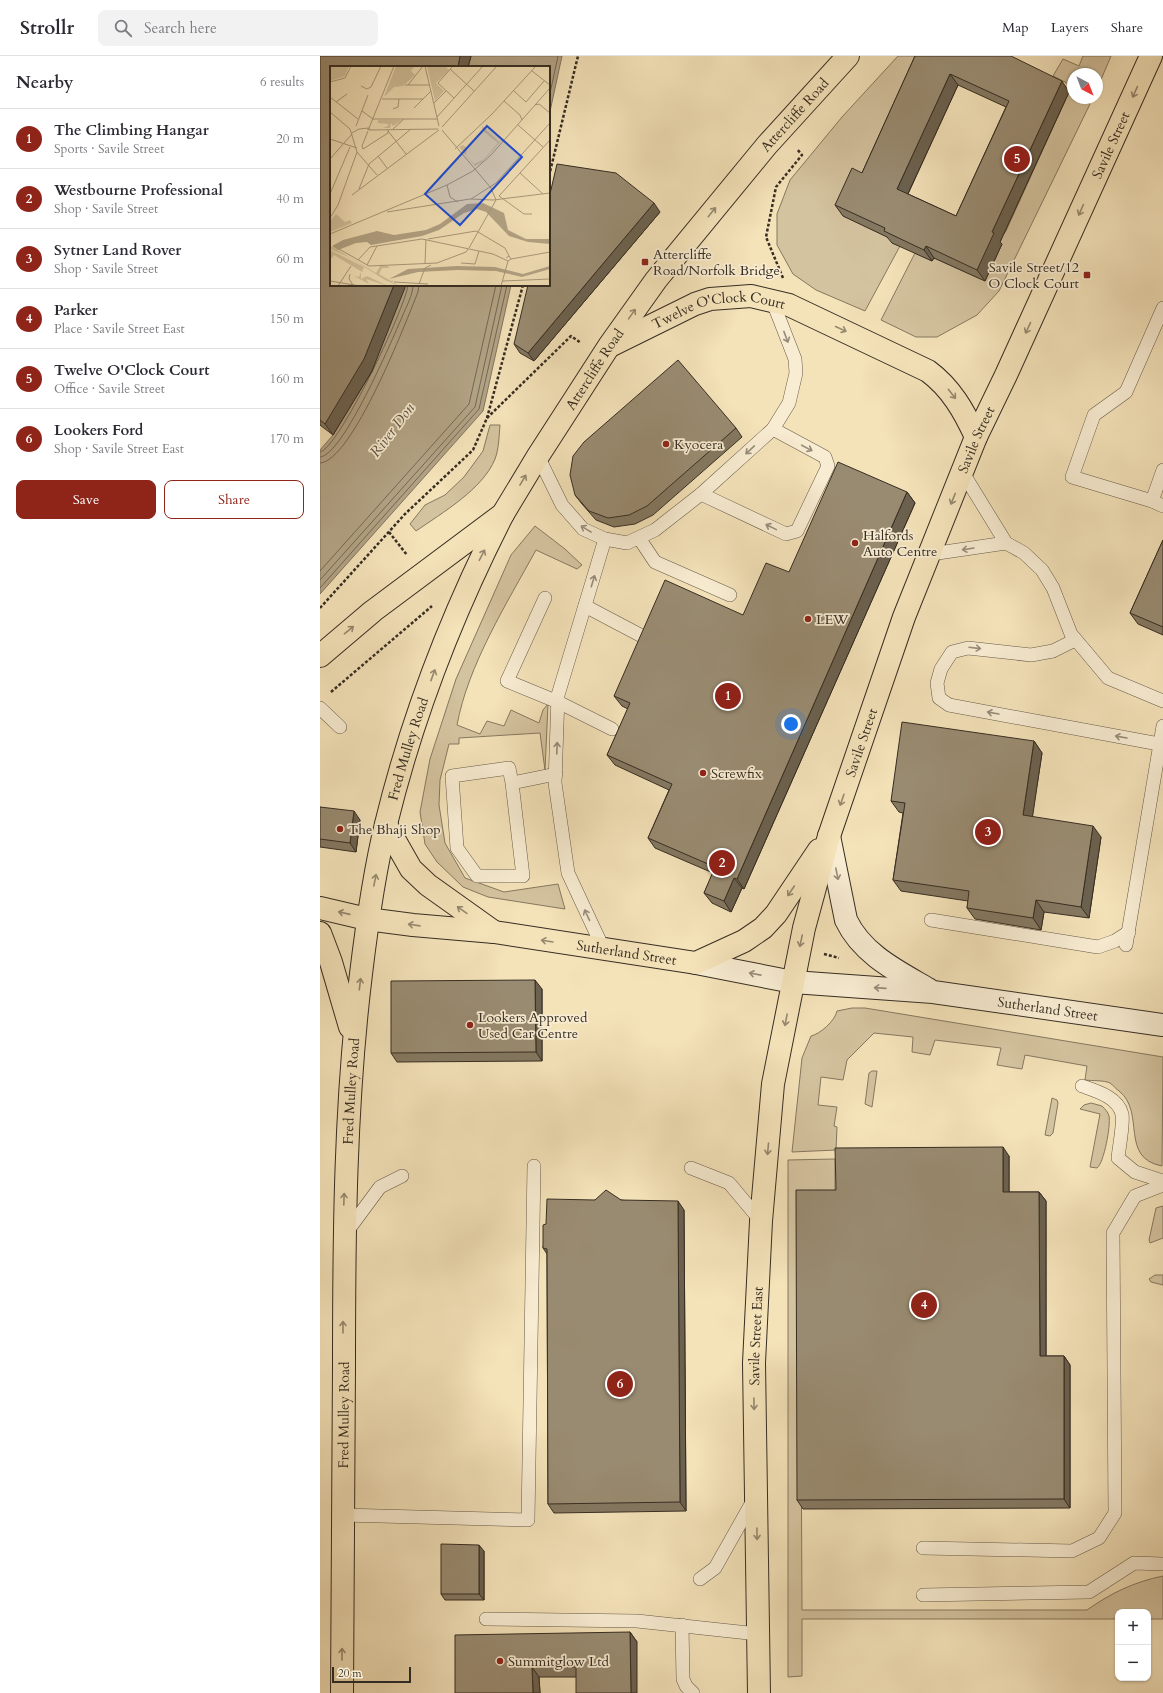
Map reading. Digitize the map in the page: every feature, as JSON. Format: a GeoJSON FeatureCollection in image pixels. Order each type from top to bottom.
{"type":"FeatureCollection","features":[{"type":"Feature","properties":{"kind":"main road","name":"Attercliffe Road"},"geometry":{"type":"LineString","coordinates":[[320,656],[373,611],[503,514],[538,456],[606,352],[656,280],[780,130],[848,56]]}},
{"type":"Feature","properties":{"kind":"main road","name":"Savile Street"},"geometry":{"type":"LineString","coordinates":[[793,982],[804,928],[829,836],[904,617],[963,473],[976,437],[1006,375],[1151,56]]}},
{"type":"Feature","properties":{"kind":"main road","name":"Twelve O'Clock Court"},"geometry":{"type":"LineString","coordinates":[[606,352],[695,304],[710,299],[751,296],[776,302],[928,371],[939,379],[952,394],[964,412],[976,437]]}},
{"type":"Feature","properties":{"kind":"main road","name":"Fred Mulley Road"},"geometry":{"type":"LineString","coordinates":[[342,1693],[343,1238],[346,1135],[353,1036],[367,919],[386,825],[405,757],[451,622],[503,514]]}},
{"type":"Feature","properties":{"kind":"main road"},"geometry":{"type":"LineString","coordinates":[[386,825],[411,869],[428,885],[494,932]]}},
{"type":"Feature","properties":{"kind":"main road","name":"Savile Street"},"geometry":{"type":"LineString","coordinates":[[696,963],[744,941],[763,928],[776,914],[829,836]]}},
{"type":"Feature","properties":{"kind":"main road","name":"Sutherland Street"},"geometry":{"type":"LineString","coordinates":[[829,836],[846,920],[850,929],[881,962],[933,992]]}},
{"type":"Feature","properties":{"kind":"main road","name":"Sutherland Street"},"geometry":{"type":"LineString","coordinates":[[320,908],[367,919],[429,928],[494,932],[696,963],[793,982],[933,992],[1163,1025]]}},
{"type":"Feature","properties":{"kind":"main road"},"geometry":{"type":"LineString","coordinates":[[320,933],[331,962],[353,1036]]}},
{"type":"Feature","properties":{"kind":"main road","name":"Savile Street East"},"geometry":{"type":"LineString","coordinates":[[759,1693],[754,1363],[761,1221],[774,1084],[793,982]]}},
{"type":"Feature","properties":{"kind":"lane"},"geometry":{"type":"LineString","coordinates":[[538,456],[562,505],[583,528],[605,539],[627,544],[655,530],[701,494],[773,429],[789,404],[796,373],[795,359],[776,302]]}},
{"type":"Feature","properties":{"kind":"lane"},"geometry":{"type":"LineString","coordinates":[[1163,308],[1126,392],[1094,415],[1072,477],[1158,503],[1163,470]]}},
{"type":"Feature","properties":{"kind":"lane"},"geometry":{"type":"LineString","coordinates":[[701,494],[786,534],[798,531],[828,466],[825,457],[773,429]]}},
{"type":"Feature","properties":{"kind":"lane"},"geometry":{"type":"LineString","coordinates":[[963,473],[1006,543],[1024,553],[1042,570],[1053,588],[1075,640],[1108,678],[1163,701]]}},
{"type":"Feature","properties":{"kind":"lane"},"geometry":{"type":"LineString","coordinates":[[639,538],[655,562],[730,594]]}},
{"type":"Feature","properties":{"kind":"lane"},"geometry":{"type":"LineString","coordinates":[[604,950],[568,872],[555,783],[558,695],[605,539]]}},
{"type":"Feature","properties":{"kind":"lane"},"geometry":{"type":"LineString","coordinates":[[930,554],[1006,543]]}},
{"type":"Feature","properties":{"kind":"lane"},"geometry":{"type":"LineString","coordinates":[[545,598],[507,682],[558,702],[612,729]]}},
{"type":"Feature","properties":{"kind":"lane"},"geometry":{"type":"LineString","coordinates":[[585,606],[640,635]]}},
{"type":"Feature","properties":{"kind":"lane"},"geometry":{"type":"LineString","coordinates":[[1075,640],[1053,651],[1031,655],[968,648],[952,652],[941,669],[937,683],[939,698],[949,705],[1159,744]]}},
{"type":"Feature","properties":{"kind":"lane"},"geometry":{"type":"LineString","coordinates":[[320,708],[340,727]]}},
{"type":"Feature","properties":{"kind":"lane"},"geometry":{"type":"LineString","coordinates":[[1126,945],[1163,726]]}},
{"type":"Feature","properties":{"kind":"lane"},"geometry":{"type":"LineString","coordinates":[[509,768],[512,783],[522,876],[477,876],[457,848],[452,776],[509,768]]}},
{"type":"Feature","properties":{"kind":"lane"},"geometry":{"type":"LineString","coordinates":[[512,783],[556,774]]}},
{"type":"Feature","properties":{"kind":"lane"},"geometry":{"type":"LineString","coordinates":[[931,920],[1098,947],[1115,941],[1129,932]]}},
{"type":"Feature","properties":{"kind":"lane"},"geometry":{"type":"LineString","coordinates":[[1082,1086],[1104,1094],[1118,1106],[1122,1114],[1118,1158],[1135,1172],[1163,1181]]}},
{"type":"Feature","properties":{"kind":"lane"},"geometry":{"type":"LineString","coordinates":[[343,1515],[528,1520],[534,1166]]}},
{"type":"Feature","properties":{"kind":"lane"},"geometry":{"type":"LineString","coordinates":[[692,1168],[729,1183],[761,1221]]}},
{"type":"Feature","properties":{"kind":"lane"},"geometry":{"type":"LineString","coordinates":[[343,1238],[380,1187],[402,1176]]}},
{"type":"Feature","properties":{"kind":"lane"},"geometry":{"type":"LineString","coordinates":[[923,1548],[1072,1551],[1099,1538],[1115,1513],[1113,1232],[1135,1196],[1163,1185]]}},
{"type":"Feature","properties":{"kind":"lane"},"geometry":{"type":"LineString","coordinates":[[700,1579],[715,1568],[756,1496]]}},
{"type":"Feature","properties":{"kind":"lane"},"geometry":{"type":"LineString","coordinates":[[923,1594],[1089,1592],[1134,1563],[1163,1564]]}},
{"type":"Feature","properties":{"kind":"lane"},"geometry":{"type":"LineString","coordinates":[[486,1619],[637,1621],[758,1634]]}},
{"type":"Feature","properties":{"kind":"lane"},"geometry":{"type":"LineString","coordinates":[[682,1625],[683,1679],[686,1686],[693,1693]]}},
{"type":"Feature","properties":{"kind":"path"},"geometry":{"type":"LineString","coordinates":[[550,172],[578,56]]}},
{"type":"Feature","properties":{"kind":"path"},"geometry":{"type":"LineString","coordinates":[[776,302],[787,286],[766,237],[776,187],[802,155],[780,130]]}},
{"type":"Feature","properties":{"kind":"path"},"geometry":{"type":"LineString","coordinates":[[320,608],[405,514],[473,450],[487,418],[523,286]]}},
{"type":"Feature","properties":{"kind":"path"},"geometry":{"type":"LineString","coordinates":[[487,418],[572,336],[606,352]]}},
{"type":"Feature","properties":{"kind":"path"},"geometry":{"type":"LineString","coordinates":[[329,694],[433,605]]}},
{"type":"Feature","properties":{"kind":"shaded area"},"geometry":{"type":"Polygon","coordinates":[[[898,56],[929,56],[843,216],[893,239],[892,243],[900,246],[865,311],[816,290],[793,274],[777,245],[777,214],[790,180],[842,117],[898,56]]]}},
{"type":"Feature","properties":{"kind":"shaded area"},"geometry":{"type":"Polygon","coordinates":[[[1083,56],[1111,56],[1103,75],[1103,68],[1067,68],[1067,83],[1053,76],[1063,59],[1079,66],[1083,56]]]}},
{"type":"Feature","properties":{"kind":"shaded area"},"geometry":{"type":"Polygon","coordinates":[[[1067,96],[1067,104],[1090,104],[999,291],[977,315],[937,337],[916,337],[881,320],[915,253],[932,261],[934,258],[985,281],[998,242],[1006,231],[1067,96]]]}},
{"type":"Feature","properties":{"kind":"shaded area"},"geometry":{"type":"Polygon","coordinates":[[[490,425],[500,425],[499,442],[496,455],[489,470],[472,490],[461,500],[416,531],[410,524],[425,505],[445,495],[464,477],[483,451],[490,425]]]}},
{"type":"Feature","properties":{"kind":"shaded area"},"geometry":{"type":"Polygon","coordinates":[[[535,526],[565,549],[582,565],[577,569],[536,550],[501,613],[479,657],[462,702],[457,725],[480,734],[487,721],[504,726],[511,710],[539,723],[543,710],[548,704],[545,770],[540,733],[459,738],[459,744],[449,744],[440,780],[439,805],[445,843],[465,878],[504,892],[558,884],[565,909],[488,897],[463,887],[437,862],[425,844],[420,812],[430,759],[456,679],[511,555],[535,526]]]}},
{"type":"Feature","properties":{"kind":"shaded area"},"geometry":{"type":"Polygon","coordinates":[[[852,1008],[865,1008],[1163,1057],[1162,1166],[1149,1161],[1141,1154],[1134,1133],[1131,1110],[1127,1100],[1110,1083],[1085,1080],[1087,1066],[1025,1055],[1022,1069],[997,1065],[1001,1048],[935,1040],[930,1055],[912,1052],[913,1037],[874,1033],[847,1060],[843,1080],[821,1077],[818,1105],[837,1107],[834,1126],[837,1127],[836,1150],[792,1152],[802,1058],[811,1036],[819,1033],[827,1026],[836,1015],[837,1011],[852,1008]]]}},
{"type":"Feature","properties":{"kind":"shaded area"},"geometry":{"type":"Polygon","coordinates":[[[872,1071],[877,1071],[872,1107],[865,1104],[869,1073],[872,1071]]]}},
{"type":"Feature","properties":{"kind":"shaded area"},"geometry":{"type":"Polygon","coordinates":[[[1052,1098],[1057,1100],[1058,1103],[1053,1133],[1050,1136],[1045,1135],[1052,1098]]]}},
{"type":"Feature","properties":{"kind":"shaded area"},"geometry":{"type":"Polygon","coordinates":[[[1091,1103],[1102,1106],[1109,1116],[1106,1144],[1100,1165],[1097,1168],[1090,1167],[1100,1114],[1080,1109],[1084,1105],[1091,1103]]]}},
{"type":"Feature","properties":{"kind":"shaded area"},"geometry":{"type":"Polygon","coordinates":[[[835,1159],[835,1192],[800,1194],[802,1610],[1087,1610],[1105,1598],[1123,1589],[1142,1581],[1163,1576],[1163,1619],[1151,1619],[1151,1609],[1115,1609],[1115,1619],[802,1619],[802,1676],[788,1677],[788,1160],[835,1159]]]}},
{"type":"Feature","properties":{"kind":"shaded area"},"geometry":{"type":"Polygon","coordinates":[[[1163,1206],[1163,1238],[1150,1243],[1149,1240],[1156,1208],[1163,1206]]]}},
{"type":"Feature","properties":{"kind":"shaded area"},"geometry":{"type":"Polygon","coordinates":[[[1155,1275],[1163,1275],[1163,1285],[1151,1282],[1149,1279],[1155,1275]]]}},
{"type":"Feature","properties":{"kind":"water"},"geometry":{"type":"Polygon","coordinates":[[[470,56],[562,56],[550,111],[550,66],[467,66],[470,56]]]}},
{"type":"Feature","properties":{"kind":"water","name":"River Don"},"geometry":{"type":"Polygon","coordinates":[[[405,286],[511,286],[483,411],[320,594],[320,450],[333,435],[405,286]]]}},
{"type":"Feature","properties":{"kind":"building"},"geometry":{"type":"Polygon","coordinates":[[[320,56],[460,56],[458,66],[330,66],[330,286],[394,286],[364,359],[325,424],[320,420],[320,56]]]}},
{"type":"Feature","properties":{"kind":"building"},"geometry":{"type":"Polygon","coordinates":[[[915,56],[1011,56],[1062,81],[992,232],[994,233],[977,270],[926,246],[924,250],[884,231],[885,228],[835,205],[852,168],[862,173],[915,56]],[[950,74],[897,189],[956,216],[1009,101],[950,74]]]}},
{"type":"Feature","properties":{"kind":"building"},"geometry":{"type":"Polygon","coordinates":[[[557,164],[616,173],[654,203],[528,353],[514,344],[528,286],[550,286],[550,194],[557,164]]]}},
{"type":"Feature","properties":{"kind":"building","name":"Kyocera"},"geometry":{"type":"Polygon","coordinates":[[[678,360],[736,428],[647,506],[629,515],[608,518],[589,511],[575,495],[570,475],[573,456],[584,442],[678,360]]]}},
{"type":"Feature","properties":{"kind":"building"},"geometry":{"type":"Polygon","coordinates":[[[838,462],[907,492],[737,879],[734,878],[724,901],[704,893],[715,867],[648,838],[672,784],[607,755],[630,703],[614,696],[665,580],[743,615],[766,563],[789,572],[838,462]]]}},
{"type":"Feature","properties":{"kind":"building"},"geometry":{"type":"Polygon","coordinates":[[[1163,540],[1163,627],[1130,613],[1163,540]]]}},
{"type":"Feature","properties":{"kind":"building"},"geometry":{"type":"Polygon","coordinates":[[[902,722],[1034,741],[1023,815],[1093,826],[1081,907],[1036,900],[1033,918],[967,908],[969,891],[893,880],[905,803],[891,801],[902,722]]]}},
{"type":"Feature","properties":{"kind":"building","name":"The Bhaji Shop"},"geometry":{"type":"Polygon","coordinates":[[[320,807],[354,811],[350,843],[320,839],[320,807]]]}},
{"type":"Feature","properties":{"kind":"building","name":"Lookers Approved Used Car Centre"},"geometry":{"type":"Polygon","coordinates":[[[535,980],[536,1052],[391,1053],[391,981],[535,980]]]}},
{"type":"Feature","properties":{"kind":"building"},"geometry":{"type":"Polygon","coordinates":[[[1003,1147],[1003,1192],[1039,1192],[1040,1356],[1064,1356],[1064,1499],[797,1500],[796,1190],[836,1190],[835,1148],[1003,1147]]]}},
{"type":"Feature","properties":{"kind":"building"},"geometry":{"type":"Polygon","coordinates":[[[606,1190],[621,1200],[678,1201],[680,1502],[548,1504],[547,1249],[543,1248],[543,1225],[546,1224],[547,1199],[595,1200],[606,1190]]]}},
{"type":"Feature","properties":{"kind":"building"},"geometry":{"type":"Polygon","coordinates":[[[441,1544],[479,1545],[479,1594],[441,1594],[441,1544]]]}},
{"type":"Feature","properties":{"kind":"building"},"geometry":{"type":"Polygon","coordinates":[[[630,1632],[631,1693],[576,1693],[576,1667],[532,1667],[533,1693],[455,1693],[455,1635],[630,1632]]]}},
{"type":"Feature","properties":{"kind":"place","name":"Twelve O'Clock Court"},"geometry":{"type":"Point","coordinates":[1017,159]}},
{"type":"Feature","properties":{"kind":"place","name":"Attercliffe Road/Norfolk Bridge"},"geometry":{"type":"Point","coordinates":[645,262]}},
{"type":"Feature","properties":{"kind":"place","name":"Savile Street/12 O Clock Court"},"geometry":{"type":"Point","coordinates":[1087,275]}},
{"type":"Feature","properties":{"kind":"place","name":"Kyocera"},"geometry":{"type":"Point","coordinates":[666,444]}},
{"type":"Feature","properties":{"kind":"place","name":"Halfords Auto Centre"},"geometry":{"type":"Point","coordinates":[855,543]}},
{"type":"Feature","properties":{"kind":"place","name":"LEW"},"geometry":{"type":"Point","coordinates":[808,619]}},
{"type":"Feature","properties":{"kind":"place","name":"The Climbing Hangar"},"geometry":{"type":"Point","coordinates":[728,696]}},
{"type":"Feature","properties":{"kind":"place","name":"Screwfix"},"geometry":{"type":"Point","coordinates":[703,773]}},
{"type":"Feature","properties":{"kind":"place","name":"The Bhaji Shop"},"geometry":{"type":"Point","coordinates":[340,829]}},
{"type":"Feature","properties":{"kind":"place","name":"Sytner Land Rover"},"geometry":{"type":"Point","coordinates":[988,832]}},
{"type":"Feature","properties":{"kind":"place","name":"Westbourne Professional"},"geometry":{"type":"Point","coordinates":[722,863]}},
{"type":"Feature","properties":{"kind":"place","name":"Lookers Approved Used Car Centre"},"geometry":{"type":"Point","coordinates":[470,1025]}},
{"type":"Feature","properties":{"kind":"place","name":"Parker"},"geometry":{"type":"Point","coordinates":[924,1305]}},
{"type":"Feature","properties":{"kind":"place","name":"Lookers Ford"},"geometry":{"type":"Point","coordinates":[620,1384]}},
{"type":"Feature","properties":{"kind":"place","name":"Summitglow Ltd"},"geometry":{"type":"Point","coordinates":[500,1661]}}]}
